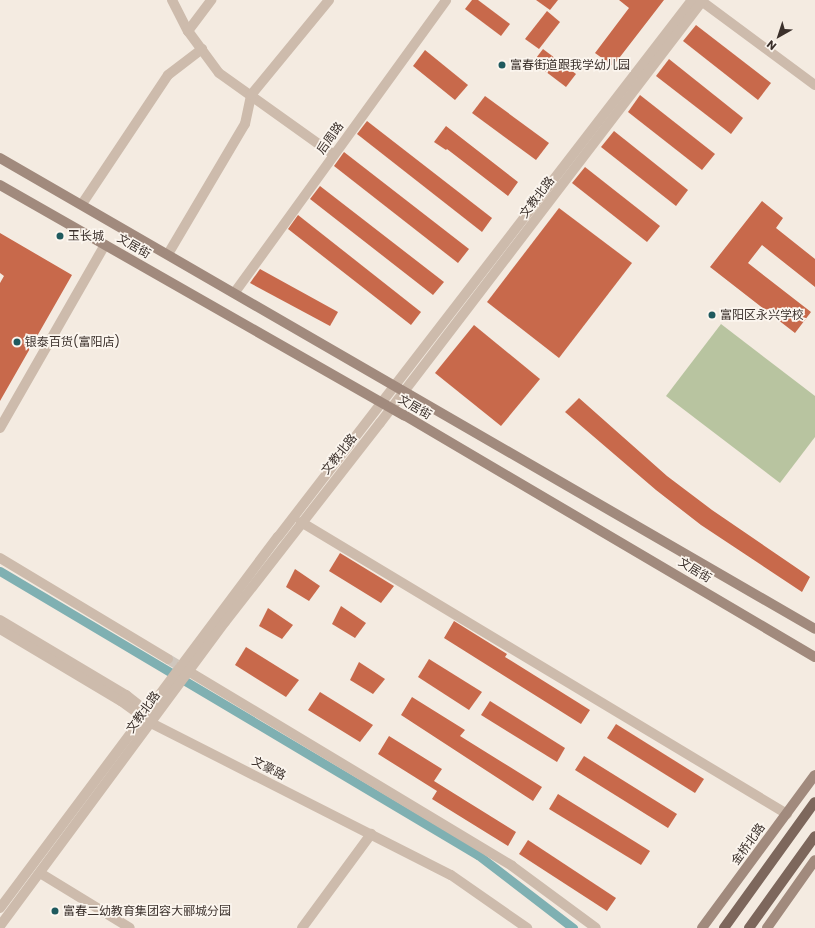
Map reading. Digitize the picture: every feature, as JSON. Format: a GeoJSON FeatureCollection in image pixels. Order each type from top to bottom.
{"type":"FeatureCollection","features":[{"type":"Feature","properties":{"kind":"main road","name":"文居街"},"geometry":{"type":"LineString","coordinates":[[0,158],[235,292],[815,629]]}},
{"type":"Feature","properties":{"kind":"main road","name":"文居街"},"geometry":{"type":"LineString","coordinates":[[0,184],[392,408],[815,656]]}},
{"type":"Feature","properties":{"kind":"main road","name":"金桥北路"},"geometry":{"type":"LineString","coordinates":[[702,928],[815,775]]}},
{"type":"Feature","properties":{"kind":"main road"},"geometry":{"type":"LineString","coordinates":[[724,928],[815,802]]}},
{"type":"Feature","properties":{"kind":"main road"},"geometry":{"type":"LineString","coordinates":[[749,928],[815,836]]}},
{"type":"Feature","properties":{"kind":"main road"},"geometry":{"type":"LineString","coordinates":[[767,928],[815,860]]}},
{"type":"Feature","properties":{"kind":"main road"},"geometry":{"type":"LineString","coordinates":[[760,928],[774,918]]}},
{"type":"Feature","properties":{"kind":"street"},"geometry":{"type":"LineString","coordinates":[[172,0],[188,31],[219,73],[334,155]]}},
{"type":"Feature","properties":{"kind":"street"},"geometry":{"type":"LineString","coordinates":[[188,31],[211,0]]}},
{"type":"Feature","properties":{"kind":"street"},"geometry":{"type":"LineString","coordinates":[[168,254],[245,124],[251,95],[329,0]]}},
{"type":"Feature","properties":{"kind":"street","name":"后周路"},"geometry":{"type":"LineString","coordinates":[[235,292],[446,0]]}},
{"type":"Feature","properties":{"kind":"street"},"geometry":{"type":"LineString","coordinates":[[699,0],[815,85]]}},
{"type":"Feature","properties":{"kind":"street","name":"文教北路"},"geometry":{"type":"LineString","coordinates":[[0,926],[174,692],[382,403],[400,389],[699,0]]}},
{"type":"Feature","properties":{"kind":"street"},"geometry":{"type":"LineString","coordinates":[[82,204],[168,75],[202,49]]}},
{"type":"Feature","properties":{"kind":"street"},"geometry":{"type":"LineString","coordinates":[[0,428],[105,245]]}},
{"type":"Feature","properties":{"kind":"street","name":"文教北路"},"geometry":{"type":"LineString","coordinates":[[0,908],[165,686],[188,671],[301,522],[392,408],[400,389]]}},
{"type":"Feature","properties":{"kind":"street"},"geometry":{"type":"LineString","coordinates":[[301,522],[787,814]]}},
{"type":"Feature","properties":{"kind":"street"},"geometry":{"type":"LineString","coordinates":[[0,558],[168,659]]}},
{"type":"Feature","properties":{"kind":"street","name":"文豪路"},"geometry":{"type":"LineString","coordinates":[[0,620],[153,720],[451,875],[527,928]]}},
{"type":"Feature","properties":{"kind":"street","name":"文豪路"},"geometry":{"type":"LineString","coordinates":[[0,628],[144,714]]}},
{"type":"Feature","properties":{"kind":"street"},"geometry":{"type":"LineString","coordinates":[[188,671],[512,866],[596,928]]}},
{"type":"Feature","properties":{"kind":"street"},"geometry":{"type":"LineString","coordinates":[[302,928],[371,834]]}},
{"type":"Feature","properties":{"kind":"street"},"geometry":{"type":"LineString","coordinates":[[40,873],[130,928]]}},
{"type":"Feature","properties":{"kind":"green space"},"geometry":{"type":"Polygon","coordinates":[[[721,324],[815,396],[815,437],[780,483],[666,396],[721,324]]]}},
{"type":"Feature","properties":{"kind":"building"},"geometry":{"type":"Polygon","coordinates":[[[472,0],[478,0],[510,24],[501,36],[465,9],[472,0]]]}},
{"type":"Feature","properties":{"kind":"building"},"geometry":{"type":"Polygon","coordinates":[[[536,0],[558,0],[550,10],[536,0]]]}},
{"type":"Feature","properties":{"kind":"building"},"geometry":{"type":"Polygon","coordinates":[[[619,0],[664,0],[613,66],[595,53],[629,8],[619,0]]]}},
{"type":"Feature","properties":{"kind":"building"},"geometry":{"type":"Polygon","coordinates":[[[547,11],[560,22],[539,49],[525,39],[547,11]]]}},
{"type":"Feature","properties":{"kind":"building"},"geometry":{"type":"Polygon","coordinates":[[[696,25],[771,83],[758,100],[683,41],[696,25]]]}},
{"type":"Feature","properties":{"kind":"building"},"geometry":{"type":"Polygon","coordinates":[[[543,49],[576,74],[566,87],[533,62],[543,49]]]}},
{"type":"Feature","properties":{"kind":"building"},"geometry":{"type":"Polygon","coordinates":[[[425,50],[468,85],[455,100],[413,66],[425,50]]]}},
{"type":"Feature","properties":{"kind":"building"},"geometry":{"type":"Polygon","coordinates":[[[669,59],[743,118],[731,134],[656,76],[669,59]]]}},
{"type":"Feature","properties":{"kind":"building"},"geometry":{"type":"Polygon","coordinates":[[[640,95],[715,154],[702,170],[628,112],[640,95]]]}},
{"type":"Feature","properties":{"kind":"building"},"geometry":{"type":"Polygon","coordinates":[[[485,96],[549,143],[536,160],[472,113],[485,96]]]}},
{"type":"Feature","properties":{"kind":"building"},"geometry":{"type":"Polygon","coordinates":[[[367,121],[492,218],[482,232],[357,134],[367,121]]]}},
{"type":"Feature","properties":{"kind":"building"},"geometry":{"type":"Polygon","coordinates":[[[446,126],[518,182],[508,196],[447,149],[446,150],[434,142],[446,126]]]}},
{"type":"Feature","properties":{"kind":"building"},"geometry":{"type":"Polygon","coordinates":[[[614,131],[688,190],[676,206],[601,147],[614,131]]]}},
{"type":"Feature","properties":{"kind":"building"},"geometry":{"type":"Polygon","coordinates":[[[344,152],[469,249],[458,263],[334,166],[344,152]]]}},
{"type":"Feature","properties":{"kind":"building"},"geometry":{"type":"Polygon","coordinates":[[[585,167],[660,226],[647,242],[572,183],[585,167]]]}},
{"type":"Feature","properties":{"kind":"building"},"geometry":{"type":"Polygon","coordinates":[[[320,186],[444,282],[433,295],[310,199],[320,186]]]}},
{"type":"Feature","properties":{"kind":"building"},"geometry":{"type":"Polygon","coordinates":[[[762,201],[783,218],[776,228],[815,259],[815,287],[762,245],[748,263],[811,312],[795,333],[710,267],[762,201]]]}},
{"type":"Feature","properties":{"kind":"building"},"geometry":{"type":"Polygon","coordinates":[[[559,208],[632,263],[559,358],[487,302],[559,208]]]}},
{"type":"Feature","properties":{"kind":"building"},"geometry":{"type":"Polygon","coordinates":[[[298,215],[421,312],[411,325],[288,229],[298,215]]]}},
{"type":"Feature","properties":{"kind":"building","name":"银泰百货(富阳店)"},"geometry":{"type":"Polygon","coordinates":[[[0,233],[72,275],[0,401],[0,283],[4,276],[0,273],[0,233]]]}},
{"type":"Feature","properties":{"kind":"building"},"geometry":{"type":"Polygon","coordinates":[[[260,269],[338,312],[330,326],[250,283],[260,269]]]}},
{"type":"Feature","properties":{"kind":"building"},"geometry":{"type":"Polygon","coordinates":[[[474,325],[540,379],[501,426],[435,373],[474,325]]]}},
{"type":"Feature","properties":{"kind":"building"},"geometry":{"type":"Polygon","coordinates":[[[579,398],[667,476],[712,510],[810,577],[802,592],[701,525],[656,490],[565,412],[579,398]]]}},
{"type":"Feature","properties":{"kind":"building"},"geometry":{"type":"Polygon","coordinates":[[[340,553],[394,586],[381,603],[329,571],[340,553]]]}},
{"type":"Feature","properties":{"kind":"building"},"geometry":{"type":"Polygon","coordinates":[[[295,569],[320,586],[309,601],[286,587],[295,569]]]}},
{"type":"Feature","properties":{"kind":"building"},"geometry":{"type":"Polygon","coordinates":[[[341,606],[366,623],[355,638],[332,624],[341,606]]]}},
{"type":"Feature","properties":{"kind":"building"},"geometry":{"type":"Polygon","coordinates":[[[268,608],[293,625],[282,639],[259,626],[268,608]]]}},
{"type":"Feature","properties":{"kind":"building"},"geometry":{"type":"Polygon","coordinates":[[[454,621],[507,654],[505,657],[590,710],[581,724],[444,638],[454,621]]]}},
{"type":"Feature","properties":{"kind":"building"},"geometry":{"type":"Polygon","coordinates":[[[246,647],[299,680],[286,697],[235,665],[246,647]]]}},
{"type":"Feature","properties":{"kind":"building"},"geometry":{"type":"Polygon","coordinates":[[[429,659],[482,692],[469,710],[418,677],[429,659]]]}},
{"type":"Feature","properties":{"kind":"building"},"geometry":{"type":"Polygon","coordinates":[[[359,662],[385,679],[373,694],[350,680],[359,662]]]}},
{"type":"Feature","properties":{"kind":"building"},"geometry":{"type":"Polygon","coordinates":[[[320,692],[373,725],[360,742],[308,710],[320,692]]]}},
{"type":"Feature","properties":{"kind":"building"},"geometry":{"type":"Polygon","coordinates":[[[412,697],[465,730],[460,736],[542,787],[533,801],[401,715],[412,697]]]}},
{"type":"Feature","properties":{"kind":"building"},"geometry":{"type":"Polygon","coordinates":[[[490,701],[565,748],[557,762],[481,715],[490,701]]]}},
{"type":"Feature","properties":{"kind":"building"},"geometry":{"type":"Polygon","coordinates":[[[616,724],[704,779],[695,793],[607,738],[616,724]]]}},
{"type":"Feature","properties":{"kind":"building"},"geometry":{"type":"Polygon","coordinates":[[[389,736],[442,769],[434,781],[516,832],[508,846],[432,799],[437,791],[378,754],[389,736]]]}},
{"type":"Feature","properties":{"kind":"building"},"geometry":{"type":"Polygon","coordinates":[[[584,756],[677,814],[668,828],[575,770],[584,756]]]}},
{"type":"Feature","properties":{"kind":"building"},"geometry":{"type":"Polygon","coordinates":[[[558,794],[650,851],[641,865],[549,809],[558,794]]]}},
{"type":"Feature","properties":{"kind":"building"},"geometry":{"type":"Polygon","coordinates":[[[528,840],[616,898],[607,911],[519,854],[528,840]]]}},
{"type":"Feature","properties":{"kind":"waterway"},"geometry":{"type":"LineString","coordinates":[[0,571],[478,855],[573,928]]}},
{"type":"Feature","properties":{"kind":"tunnel"},"geometry":{"type":"LineString","coordinates":[[168,659],[188,671]]}},
{"type":"Feature","properties":{"kind":"place","name":"富春街道跟我学幼儿园"},"geometry":{"type":"Point","coordinates":[502,65]}},
{"type":"Feature","properties":{"kind":"place","name":"玉长城"},"geometry":{"type":"Point","coordinates":[60,236]}},
{"type":"Feature","properties":{"kind":"place","name":"富阳区永兴学校"},"geometry":{"type":"Point","coordinates":[712,315]}},
{"type":"Feature","properties":{"kind":"place","name":"银泰百货(富阳店)"},"geometry":{"type":"Point","coordinates":[17,342]}},
{"type":"Feature","properties":{"kind":"place","name":"富春二幼教育集团容大郦城分园"},"geometry":{"type":"Point","coordinates":[55,911]}}]}
